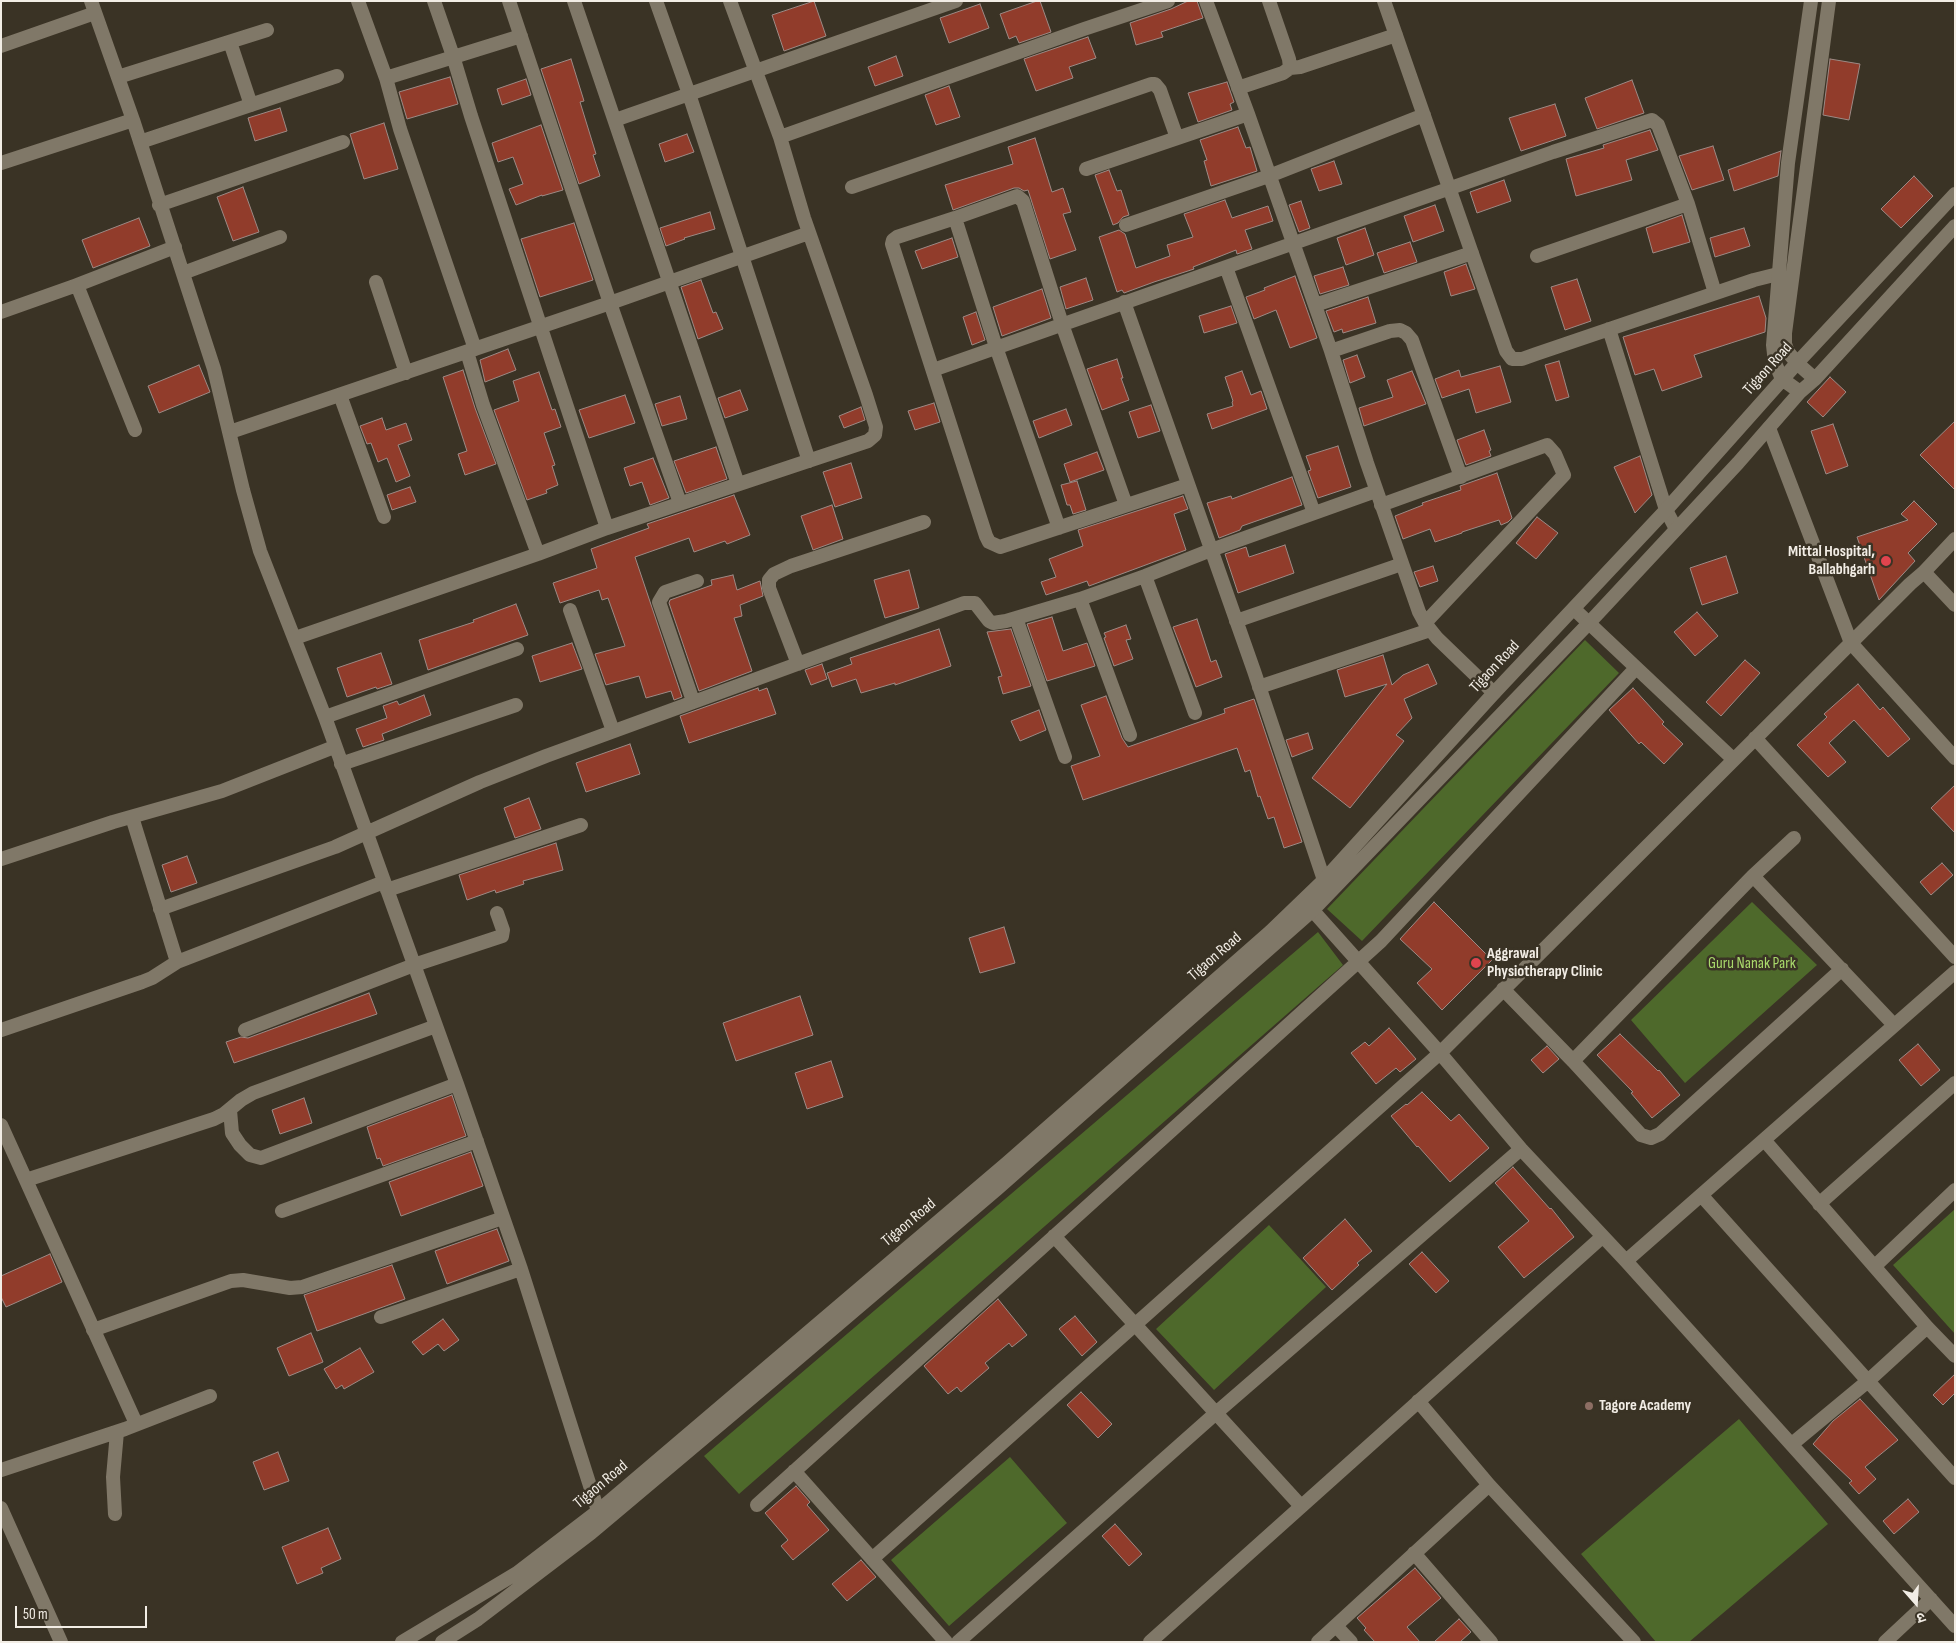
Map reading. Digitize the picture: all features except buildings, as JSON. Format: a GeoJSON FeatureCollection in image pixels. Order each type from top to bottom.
{"type":"FeatureCollection","features":[{"type":"Feature","properties":{"kind":"street"},"geometry":{"type":"LineString","coordinates":[[358,1],[386,78],[400,129],[471,350],[483,404],[538,554]]}},
{"type":"Feature","properties":{"kind":"street"},"geometry":{"type":"LineString","coordinates":[[434,1],[607,528]]}},
{"type":"Feature","properties":{"kind":"street"},"geometry":{"type":"LineString","coordinates":[[509,1],[610,303],[680,503]]}},
{"type":"Feature","properties":{"kind":"street"},"geometry":{"type":"LineString","coordinates":[[574,1],[738,484]]}},
{"type":"Feature","properties":{"kind":"street"},"geometry":{"type":"LineString","coordinates":[[656,1],[689,94],[809,460]]}},
{"type":"Feature","properties":{"kind":"street"},"geometry":{"type":"LineString","coordinates":[[295,638],[538,554],[607,528],[872,438],[876,427],[809,233],[780,137],[754,72],[730,1]]}},
{"type":"Feature","properties":{"kind":"street"},"geometry":{"type":"LineString","coordinates":[[615,120],[956,1]]}},
{"type":"Feature","properties":{"kind":"street"},"geometry":{"type":"LineString","coordinates":[[780,137],[1168,1]]}},
{"type":"Feature","properties":{"kind":"street"},"geometry":{"type":"LineString","coordinates":[[1206,1],[1248,114],[1331,351],[1376,491],[1427,627],[1494,693]]}},
{"type":"Feature","properties":{"kind":"street"},"geometry":{"type":"LineString","coordinates":[[1269,1],[1289,59],[1290,68]]}},
{"type":"Feature","properties":{"kind":"street"},"geometry":{"type":"LineString","coordinates":[[1384,1],[1506,351],[1512,359],[1522,359],[1715,292],[1778,274]]}},
{"type":"Feature","properties":{"kind":"street"},"geometry":{"type":"LineString","coordinates":[[1800,392],[1782,379],[1773,355],[1788,162],[1811,1]]}},
{"type":"Feature","properties":{"kind":"street"},"geometry":{"type":"LineString","coordinates":[[1815,379],[1796,363],[1788,352],[1785,333],[1829,1]]}},
{"type":"Feature","properties":{"kind":"street"},"geometry":{"type":"LineString","coordinates":[[1,46],[93,7],[133,120],[159,205],[175,247],[214,369],[243,490],[260,550],[325,717],[334,747],[458,1084],[598,1511]]}},
{"type":"Feature","properties":{"kind":"street"},"geometry":{"type":"LineString","coordinates":[[118,76],[267,30]]}},
{"type":"Feature","properties":{"kind":"street"},"geometry":{"type":"LineString","coordinates":[[1238,88],[1283,73],[1290,68],[1300,67],[1396,35]]}},
{"type":"Feature","properties":{"kind":"street"},"geometry":{"type":"LineString","coordinates":[[386,78],[521,36]]}},
{"type":"Feature","properties":{"kind":"street"},"geometry":{"type":"LineString","coordinates":[[230,42],[251,106]]}},
{"type":"Feature","properties":{"kind":"street"},"geometry":{"type":"LineString","coordinates":[[140,142],[337,76]]}},
{"type":"Feature","properties":{"kind":"street"},"geometry":{"type":"LineString","coordinates":[[852,188],[1151,84],[1155,84],[1160,90],[1177,138]]}},
{"type":"Feature","properties":{"kind":"street"},"geometry":{"type":"LineString","coordinates":[[1086,169],[1248,114]]}},
{"type":"Feature","properties":{"kind":"street"},"geometry":{"type":"LineString","coordinates":[[1126,225],[1269,176],[1424,115]]}},
{"type":"Feature","properties":{"kind":"street"},"geometry":{"type":"LineString","coordinates":[[1,163],[133,120]]}},
{"type":"Feature","properties":{"kind":"street"},"geometry":{"type":"LineString","coordinates":[[933,370],[1553,152],[1652,120],[1658,126],[1688,204],[1715,292]]}},
{"type":"Feature","properties":{"kind":"street"},"geometry":{"type":"LineString","coordinates":[[159,205],[343,142]]}},
{"type":"Feature","properties":{"kind":"street"},"geometry":{"type":"LineString","coordinates":[[1126,506],[1062,324],[1021,198],[1018,196],[897,237],[893,240],[892,244],[989,542],[1000,547],[1126,506],[1188,485]]}},
{"type":"Feature","properties":{"kind":"street","name":"Tigaon Road"},"geometry":{"type":"LineString","coordinates":[[402,1642],[517,1574],[598,1511],[1000,1169],[1231,966],[1308,905],[1324,880],[1494,693],[1666,510],[1796,363],[1953,201]]}},
{"type":"Feature","properties":{"kind":"street"},"geometry":{"type":"LineString","coordinates":[[1537,256],[1688,204]]}},
{"type":"Feature","properties":{"kind":"street"},"geometry":{"type":"LineString","coordinates":[[955,218],[996,347],[1059,528]]}},
{"type":"Feature","properties":{"kind":"street"},"geometry":{"type":"LineString","coordinates":[[442,1642],[478,1619],[591,1533],[767,1386],[1004,1183],[1308,905],[1589,623],[1955,226]]}},
{"type":"Feature","properties":{"kind":"street"},"geometry":{"type":"LineString","coordinates":[[230,432],[610,303],[809,233]]}},
{"type":"Feature","properties":{"kind":"street"},"geometry":{"type":"LineString","coordinates":[[183,272],[280,237]]}},
{"type":"Feature","properties":{"kind":"street"},"geometry":{"type":"LineString","coordinates":[[1,312],[78,285],[175,247]]}},
{"type":"Feature","properties":{"kind":"street"},"geometry":{"type":"LineString","coordinates":[[1314,305],[1472,253]]}},
{"type":"Feature","properties":{"kind":"street"},"geometry":{"type":"LineString","coordinates":[[1226,267],[1314,513]]}},
{"type":"Feature","properties":{"kind":"street"},"geometry":{"type":"LineString","coordinates":[[376,282],[406,373]]}},
{"type":"Feature","properties":{"kind":"street"},"geometry":{"type":"LineString","coordinates":[[78,285],[135,430]]}},
{"type":"Feature","properties":{"kind":"street"},"geometry":{"type":"LineString","coordinates":[[1124,302],[1259,687],[1324,880]]}},
{"type":"Feature","properties":{"kind":"street"},"geometry":{"type":"LineString","coordinates":[[1609,329],[1666,510],[1676,529]]}},
{"type":"Feature","properties":{"kind":"street"},"geometry":{"type":"LineString","coordinates":[[1331,351],[1390,331],[1400,330],[1406,333],[1412,340],[1461,477]]}},
{"type":"Feature","properties":{"kind":"street"},"geometry":{"type":"LineString","coordinates":[[340,395],[384,517]]}},
{"type":"Feature","properties":{"kind":"street"},"geometry":{"type":"LineString","coordinates":[[1769,428],[1851,643],[1955,758]]}},
{"type":"Feature","properties":{"kind":"street"},"geometry":{"type":"LineString","coordinates":[[1259,687],[1427,627],[1564,475],[1555,454],[1547,445],[1381,505]]}},
{"type":"Feature","properties":{"kind":"street"},"geometry":{"type":"LineString","coordinates":[[160,909],[335,847],[480,782],[613,731],[964,603],[975,604],[989,621],[993,623],[1016,618],[1080,599],[1376,491]]}},
{"type":"Feature","properties":{"kind":"street"},"geometry":{"type":"LineString","coordinates":[[798,664],[769,588],[769,580],[774,574],[791,566],[924,522]]}},
{"type":"Feature","properties":{"kind":"street"},"geometry":{"type":"LineString","coordinates":[[872,1559],[1440,1053],[1503,988],[1924,572],[1955,539]]}},
{"type":"Feature","properties":{"kind":"street"},"geometry":{"type":"LineString","coordinates":[[1236,621],[1402,564]]}},
{"type":"Feature","properties":{"kind":"street"},"geometry":{"type":"LineString","coordinates":[[1924,572],[1955,605]]}},
{"type":"Feature","properties":{"kind":"street"},"geometry":{"type":"LineString","coordinates":[[1145,576],[1195,713]]}},
{"type":"Feature","properties":{"kind":"street"},"geometry":{"type":"LineString","coordinates":[[694,701],[659,602],[666,592],[697,581]]}},
{"type":"Feature","properties":{"kind":"street"},"geometry":{"type":"LineString","coordinates":[[1080,599],[1130,735]]}},
{"type":"Feature","properties":{"kind":"street"},"geometry":{"type":"LineString","coordinates":[[1574,609],[1733,759]]}},
{"type":"Feature","properties":{"kind":"street"},"geometry":{"type":"LineString","coordinates":[[570,610],[613,731]]}},
{"type":"Feature","properties":{"kind":"street"},"geometry":{"type":"LineString","coordinates":[[1016,618],[1065,757]]}},
{"type":"Feature","properties":{"kind":"street"},"geometry":{"type":"LineString","coordinates":[[325,717],[517,649]]}},
{"type":"Feature","properties":{"kind":"street"},"geometry":{"type":"LineString","coordinates":[[757,1505],[1381,941],[1636,668]]}},
{"type":"Feature","properties":{"kind":"street"},"geometry":{"type":"LineString","coordinates":[[341,764],[516,706]]}},
{"type":"Feature","properties":{"kind":"street"},"geometry":{"type":"LineString","coordinates":[[1755,738],[1955,957]]}},
{"type":"Feature","properties":{"kind":"street"},"geometry":{"type":"LineString","coordinates":[[1,859],[222,790],[334,747]]}},
{"type":"Feature","properties":{"kind":"street"},"geometry":{"type":"LineString","coordinates":[[132,817],[177,962]]}},
{"type":"Feature","properties":{"kind":"street"},"geometry":{"type":"LineString","coordinates":[[1,1030],[142,982],[177,962],[386,886],[581,825]]}},
{"type":"Feature","properties":{"kind":"street"},"geometry":{"type":"LineString","coordinates":[[1573,1060],[1753,876],[1794,838]]}},
{"type":"Feature","properties":{"kind":"street"},"geometry":{"type":"LineString","coordinates":[[1753,876],[1894,1025]]}},
{"type":"Feature","properties":{"kind":"street"},"geometry":{"type":"LineString","coordinates":[[1308,905],[1440,1053],[1521,1149],[1626,1261],[1955,1626]]}},
{"type":"Feature","properties":{"kind":"street"},"geometry":{"type":"LineString","coordinates":[[245,1030],[414,965],[502,936],[503,930],[497,914]]}},
{"type":"Feature","properties":{"kind":"street"},"geometry":{"type":"LineString","coordinates":[[1503,988],[1573,1060],[1641,1135],[1647,1138],[1656,1137],[1842,969]]}},
{"type":"Feature","properties":{"kind":"street"},"geometry":{"type":"LineString","coordinates":[[1626,1261],[1955,972]]}},
{"type":"Feature","properties":{"kind":"street"},"geometry":{"type":"LineString","coordinates":[[26,1180],[214,1119],[253,1093],[436,1026]]}},
{"type":"Feature","properties":{"kind":"street"},"geometry":{"type":"LineString","coordinates":[[1819,1204],[1955,1083]]}},
{"type":"Feature","properties":{"kind":"street"},"geometry":{"type":"LineString","coordinates":[[230,1110],[232,1132],[250,1155],[261,1158],[458,1084]]}},
{"type":"Feature","properties":{"kind":"street"},"geometry":{"type":"LineString","coordinates":[[1,1125],[134,1419],[134,1424]]}},
{"type":"Feature","properties":{"kind":"street"},"geometry":{"type":"LineString","coordinates":[[1765,1140],[1926,1327],[1955,1356]]}},
{"type":"Feature","properties":{"kind":"street"},"geometry":{"type":"LineString","coordinates":[[282,1211],[477,1141]]}},
{"type":"Feature","properties":{"kind":"street"},"geometry":{"type":"LineString","coordinates":[[958,1642],[1216,1413],[1521,1149]]}},
{"type":"Feature","properties":{"kind":"street"},"geometry":{"type":"LineString","coordinates":[[1875,1266],[1955,1190]]}},
{"type":"Feature","properties":{"kind":"street"},"geometry":{"type":"LineString","coordinates":[[1702,1196],[1955,1478]]}},
{"type":"Feature","properties":{"kind":"street"},"geometry":{"type":"LineString","coordinates":[[94,1330],[231,1281],[243,1280],[290,1288],[302,1287],[503,1218]]}},
{"type":"Feature","properties":{"kind":"street"},"geometry":{"type":"LineString","coordinates":[[1054,1236],[1300,1505]]}},
{"type":"Feature","properties":{"kind":"street"},"geometry":{"type":"LineString","coordinates":[[1150,1642],[1300,1505],[1602,1237]]}},
{"type":"Feature","properties":{"kind":"street"},"geometry":{"type":"LineString","coordinates":[[380,1317],[520,1269]]}},
{"type":"Feature","properties":{"kind":"street"},"geometry":{"type":"LineString","coordinates":[[1792,1444],[1868,1381],[1926,1327]]}},
{"type":"Feature","properties":{"kind":"street"},"geometry":{"type":"LineString","coordinates":[[1,1470],[117,1432],[210,1396]]}},
{"type":"Feature","properties":{"kind":"street"},"geometry":{"type":"LineString","coordinates":[[1418,1400],[1489,1485],[1634,1642]]}},
{"type":"Feature","properties":{"kind":"street"},"geometry":{"type":"LineString","coordinates":[[115,1514],[113,1477],[117,1432]]}},
{"type":"Feature","properties":{"kind":"street"},"geometry":{"type":"LineString","coordinates":[[794,1471],[946,1642]]}},
{"type":"Feature","properties":{"kind":"street"},"geometry":{"type":"LineString","coordinates":[[1318,1642],[1489,1485]]}},
{"type":"Feature","properties":{"kind":"street"},"geometry":{"type":"LineString","coordinates":[[1,1508],[61,1642]]}},
{"type":"Feature","properties":{"kind":"street"},"geometry":{"type":"LineString","coordinates":[[1414,1554],[1491,1642]]}},
{"type":"Feature","properties":{"kind":"street"},"geometry":{"type":"LineString","coordinates":[[1886,1642],[1931,1599]]}},
{"type":"Feature","properties":{"kind":"street"},"geometry":{"type":"LineString","coordinates":[[1336,1626],[1351,1642]]}},
{"type":"Feature","properties":{"kind":"green space"},"geometry":{"type":"Polygon","coordinates":[[[1585,640],[1619,673],[1362,941],[1327,909],[1585,640]]]}},
{"type":"Feature","properties":{"kind":"green space","name":"Guru Nanak Park"},"geometry":{"type":"Polygon","coordinates":[[[1752,902],[1817,965],[1685,1083],[1631,1020],[1752,902]]]}},
{"type":"Feature","properties":{"kind":"green space"},"geometry":{"type":"Polygon","coordinates":[[[1318,932],[1343,965],[739,1494],[704,1456],[1318,932]]]}},
{"type":"Feature","properties":{"kind":"green space"},"geometry":{"type":"Polygon","coordinates":[[[1955,1209],[1955,1334],[1893,1265],[1955,1209]]]}},
{"type":"Feature","properties":{"kind":"green space"},"geometry":{"type":"Polygon","coordinates":[[[1269,1225],[1326,1287],[1214,1390],[1156,1329],[1269,1225]]]}},
{"type":"Feature","properties":{"kind":"green space"},"geometry":{"type":"Polygon","coordinates":[[[1739,1419],[1828,1524],[1689,1642],[1656,1642],[1581,1554],[1739,1419]]]}},
{"type":"Feature","properties":{"kind":"green space"},"geometry":{"type":"Polygon","coordinates":[[[1010,1457],[1067,1523],[949,1626],[891,1560],[1010,1457]]]}},
{"type":"Feature","properties":{"kind":"place","name":"Mittal Hospital, Ballabhgarh"},"geometry":{"type":"Point","coordinates":[1886,561]}},
{"type":"Feature","properties":{"kind":"place","name":"Aggrawal Physiotherapy Clinic"},"geometry":{"type":"Point","coordinates":[1476,963]}},
{"type":"Feature","properties":{"kind":"place","name":"Tagore Academy"},"geometry":{"type":"Point","coordinates":[1589,1406]}}]}
